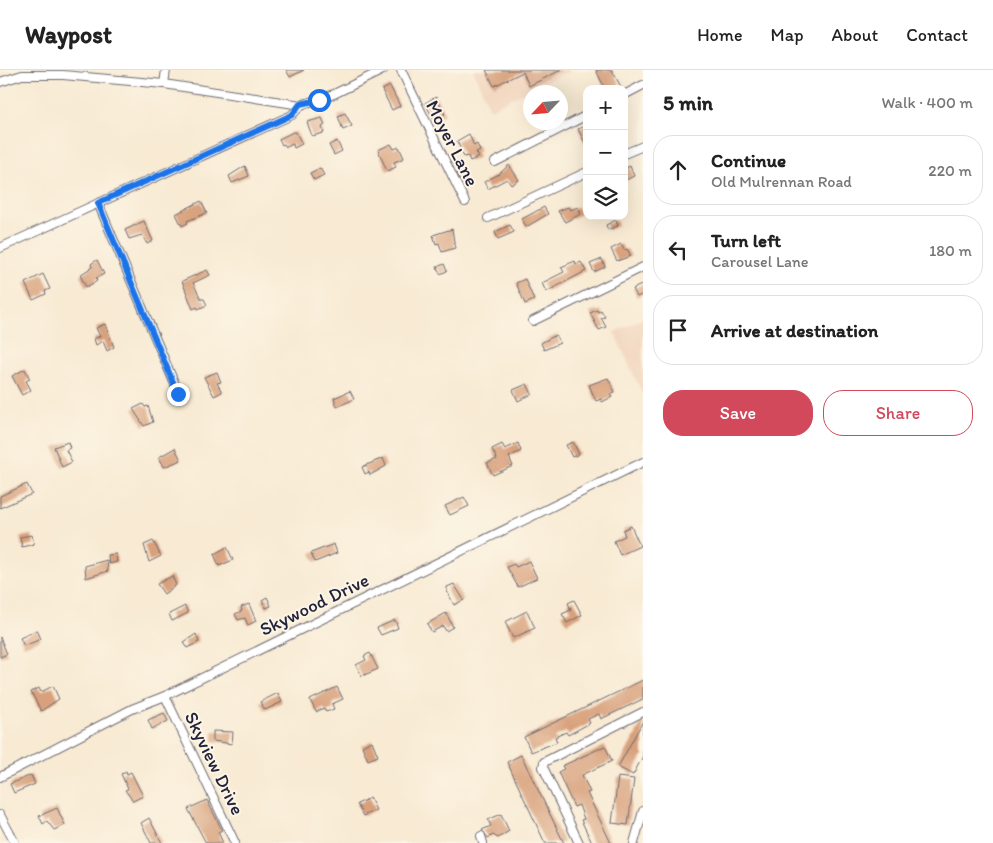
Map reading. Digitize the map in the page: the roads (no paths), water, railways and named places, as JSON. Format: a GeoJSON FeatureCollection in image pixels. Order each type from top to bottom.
{"type":"FeatureCollection","features":[{"type":"Feature","properties":{"kind":"street"},"geometry":{"type":"LineString","coordinates":[[164,84],[166,70]]}},
{"type":"Feature","properties":{"kind":"street"},"geometry":{"type":"LineString","coordinates":[[362,70],[367,77]]}},
{"type":"Feature","properties":{"kind":"street"},"geometry":{"type":"LineString","coordinates":[[0,82],[22,75],[62,74],[164,84],[300,104],[319,100],[382,70]]}},
{"type":"Feature","properties":{"kind":"street","name":"Moyer Lane"},"geometry":{"type":"LineString","coordinates":[[401,70],[465,202]]}},
{"type":"Feature","properties":{"kind":"street"},"geometry":{"type":"LineString","coordinates":[[628,93],[643,85]]}},
{"type":"Feature","properties":{"kind":"street"},"geometry":{"type":"LineString","coordinates":[[0,248],[292,115],[300,104]]}},
{"type":"Feature","properties":{"kind":"street"},"geometry":{"type":"LineString","coordinates":[[495,162],[583,117]]}},
{"type":"Feature","properties":{"kind":"street"},"geometry":{"type":"LineString","coordinates":[[628,152],[643,146]]}},
{"type":"Feature","properties":{"kind":"street"},"geometry":{"type":"LineString","coordinates":[[488,218],[583,174]]}},
{"type":"Feature","properties":{"kind":"street"},"geometry":{"type":"LineString","coordinates":[[98,203],[178,394]]}},
{"type":"Feature","properties":{"kind":"street"},"geometry":{"type":"LineString","coordinates":[[533,321],[643,267]]}},
{"type":"Feature","properties":{"kind":"street","name":"Skywood Drive"},"geometry":{"type":"LineString","coordinates":[[0,777],[132,709],[165,696],[643,462]]}},
{"type":"Feature","properties":{"kind":"street","name":"Skyview Drive"},"geometry":{"type":"LineString","coordinates":[[165,696],[235,843]]}},
{"type":"Feature","properties":{"kind":"street"},"geometry":{"type":"LineString","coordinates":[[579,843],[543,767],[544,762],[643,712]]}},
{"type":"Feature","properties":{"kind":"street"},"geometry":{"type":"LineString","coordinates":[[634,843],[643,811]]}},
{"type":"Feature","properties":{"kind":"street"},"geometry":{"type":"LineString","coordinates":[[0,814],[15,843]]}}]}
